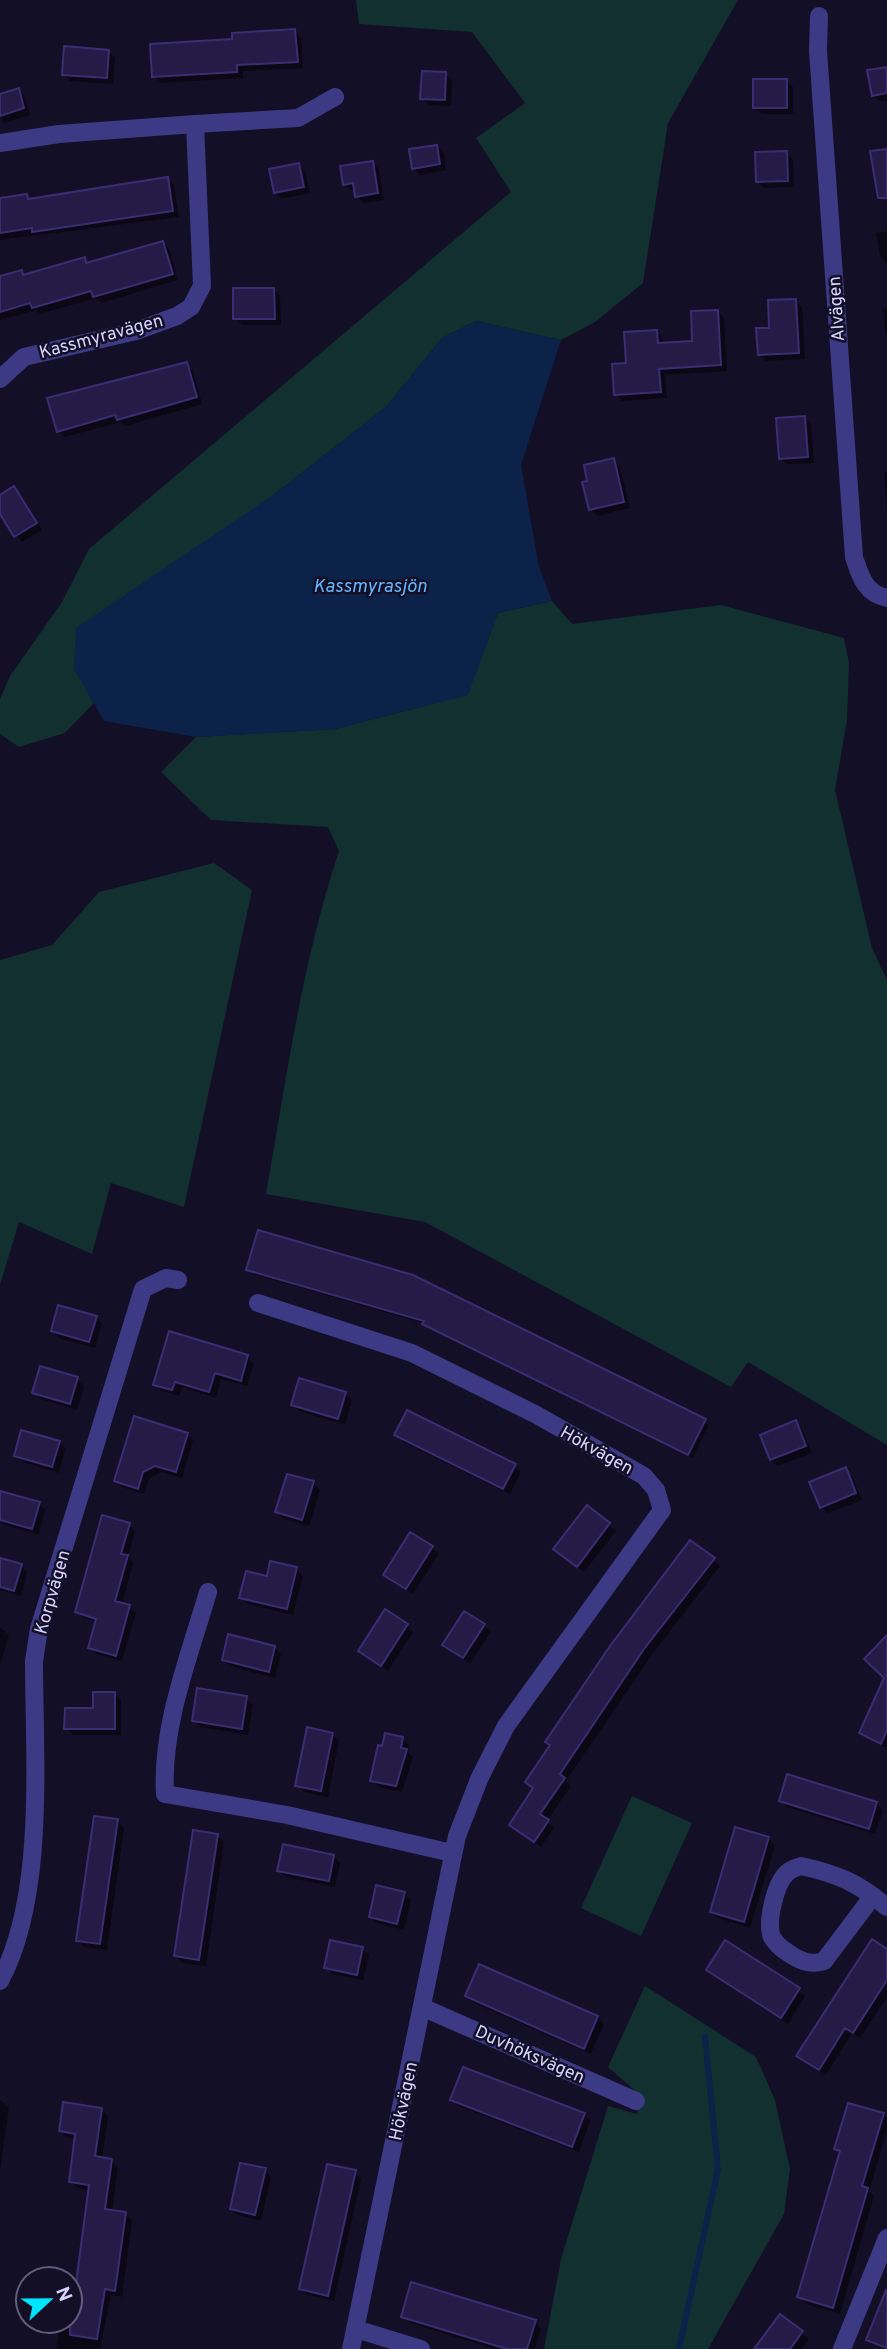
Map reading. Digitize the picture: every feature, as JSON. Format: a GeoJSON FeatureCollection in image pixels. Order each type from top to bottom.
{"type":"FeatureCollection","features":[{"type":"Feature","properties":{"kind":"street","name":"Alvägen"},"geometry":{"type":"LineString","coordinates":[[819,16],[818,51],[854,557],[862,580],[881,597]]}},
{"type":"Feature","properties":{"kind":"street"},"geometry":{"type":"LineString","coordinates":[[0,143],[59,134],[298,118],[335,97]]}},
{"type":"Feature","properties":{"kind":"street","name":"Kassmyravägen"},"geometry":{"type":"LineString","coordinates":[[0,379],[24,357],[136,331],[177,316],[198,298],[202,286],[195,124]]}},
{"type":"Feature","properties":{"kind":"street","name":"Korpvägen"},"geometry":{"type":"LineString","coordinates":[[0,1982],[8,1967],[30,1889],[34,1661],[39,1629],[142,1289],[166,1278],[178,1280]]}},
{"type":"Feature","properties":{"kind":"street","name":"Hökvägen"},"geometry":{"type":"LineString","coordinates":[[258,1303],[431,1361],[535,1414],[644,1476],[656,1490],[662,1510],[506,1726],[480,1777],[452,1853],[424,2008],[351,2349]]}},
{"type":"Feature","properties":{"kind":"street"},"geometry":{"type":"LineString","coordinates":[[208,1592],[163,1762],[165,1794],[287,1815],[452,1853]]}},
{"type":"Feature","properties":{"kind":"street"},"geometry":{"type":"LineString","coordinates":[[801,1866],[845,1878],[880,1901],[824,1961],[815,1964],[797,1959],[777,1945],[771,1935],[769,1926],[779,1886],[785,1875],[801,1866]]}},
{"type":"Feature","properties":{"kind":"street","name":"Duvhöksvägen"},"geometry":{"type":"LineString","coordinates":[[424,2008],[636,2101]]}},
{"type":"Feature","properties":{"kind":"street"},"geometry":{"type":"LineString","coordinates":[[842,2349],[880,2281],[887,2238]]}},
{"type":"Feature","properties":{"kind":"street"},"geometry":{"type":"LineString","coordinates":[[356,2329],[421,2349]]}},
{"type":"Feature","properties":{"kind":"green space"},"geometry":{"type":"Polygon","coordinates":[[[356,0],[738,0],[668,123],[643,283],[595,322],[561,340],[476,321],[442,338],[387,406],[276,493],[74,668],[94,703],[65,733],[19,747],[0,734],[0,699],[10,676],[62,602],[89,549],[511,192],[476,138],[525,103],[472,32],[359,24],[356,0]]]}},
{"type":"Feature","properties":{"kind":"green space"},"geometry":{"type":"Polygon","coordinates":[[[552,601],[572,624],[721,605],[844,638],[849,663],[847,720],[835,790],[872,948],[887,980],[887,1445],[748,1362],[731,1387],[425,1222],[266,1194],[305,978],[339,851],[328,827],[211,820],[161,772],[196,737],[335,729],[467,695],[498,613],[552,601]]]}},
{"type":"Feature","properties":{"kind":"green space"},"geometry":{"type":"Polygon","coordinates":[[[214,863],[252,890],[184,1207],[111,1183],[92,1254],[19,1222],[0,1285],[0,960],[52,945],[99,892],[214,863]]]}},
{"type":"Feature","properties":{"kind":"green space"},"geometry":{"type":"Polygon","coordinates":[[[632,1796],[692,1823],[641,1936],[581,1908],[632,1796]]]}},
{"type":"Feature","properties":{"kind":"green space"},"geometry":{"type":"Polygon","coordinates":[[[645,1986],[756,2057],[775,2100],[790,2169],[784,2214],[708,2349],[544,2349],[561,2259],[608,2106],[637,2114],[640,2095],[608,2067],[645,1986]]]}},
{"type":"Feature","properties":{"kind":"water","name":"Kassmyrasjön"},"geometry":{"type":"Polygon","coordinates":[[[476,321],[561,340],[521,465],[539,567],[552,601],[498,613],[468,695],[335,729],[196,737],[104,721],[74,668],[76,628],[276,493],[387,406],[442,338],[476,321]]]}},
{"type":"Feature","properties":{"kind":"building"},"geometry":{"type":"Polygon","coordinates":[[[295,29],[298,62],[237,65],[237,72],[152,77],[150,44],[232,39],[232,33],[295,29]]]}},
{"type":"Feature","properties":{"kind":"building"},"geometry":{"type":"Polygon","coordinates":[[[64,46],[109,50],[107,78],[62,75],[64,46]]]}},
{"type":"Feature","properties":{"kind":"building"},"geometry":{"type":"Polygon","coordinates":[[[887,67],[887,93],[872,96],[867,70],[887,67]]]}},
{"type":"Feature","properties":{"kind":"building"},"geometry":{"type":"Polygon","coordinates":[[[422,71],[446,72],[445,100],[420,99],[422,71]]]}},
{"type":"Feature","properties":{"kind":"building"},"geometry":{"type":"Polygon","coordinates":[[[753,79],[787,79],[787,108],[753,108],[753,79]]]}},
{"type":"Feature","properties":{"kind":"building"},"geometry":{"type":"Polygon","coordinates":[[[19,88],[24,108],[0,116],[0,94],[19,88]]]}},
{"type":"Feature","properties":{"kind":"building"},"geometry":{"type":"Polygon","coordinates":[[[437,145],[440,164],[412,169],[409,149],[437,145]]]}},
{"type":"Feature","properties":{"kind":"building"},"geometry":{"type":"Polygon","coordinates":[[[887,149],[887,198],[878,198],[870,151],[887,149]]]}},
{"type":"Feature","properties":{"kind":"building"},"geometry":{"type":"Polygon","coordinates":[[[787,151],[788,181],[756,182],[755,152],[787,151]]]}},
{"type":"Feature","properties":{"kind":"building"},"geometry":{"type":"Polygon","coordinates":[[[373,161],[378,193],[355,197],[353,183],[343,185],[340,166],[373,161]]]}},
{"type":"Feature","properties":{"kind":"building"},"geometry":{"type":"Polygon","coordinates":[[[299,163],[304,187],[274,193],[269,169],[299,163]]]}},
{"type":"Feature","properties":{"kind":"building"},"geometry":{"type":"Polygon","coordinates":[[[168,177],[173,211],[32,232],[32,228],[0,233],[0,198],[27,194],[28,199],[168,177]]]}},
{"type":"Feature","properties":{"kind":"building"},"geometry":{"type":"Polygon","coordinates":[[[163,241],[173,274],[93,297],[91,291],[32,308],[30,303],[0,312],[0,276],[22,270],[23,275],[85,257],[86,263],[163,241]]]}},
{"type":"Feature","properties":{"kind":"building"},"geometry":{"type":"Polygon","coordinates":[[[233,288],[274,288],[275,319],[233,319],[233,288]]]}},
{"type":"Feature","properties":{"kind":"building"},"geometry":{"type":"Polygon","coordinates":[[[796,299],[799,353],[758,355],[756,328],[769,328],[768,300],[796,299]]]}},
{"type":"Feature","properties":{"kind":"building"},"geometry":{"type":"Polygon","coordinates":[[[718,310],[721,365],[659,369],[661,392],[614,395],[612,364],[626,363],[624,332],[657,330],[658,343],[692,341],[691,311],[718,310]]]}},
{"type":"Feature","properties":{"kind":"building"},"geometry":{"type":"Polygon","coordinates":[[[187,362],[197,397],[117,420],[115,415],[57,432],[47,398],[187,362]]]}},
{"type":"Feature","properties":{"kind":"building"},"geometry":{"type":"Polygon","coordinates":[[[805,416],[808,457],[779,459],[776,418],[805,416]]]}},
{"type":"Feature","properties":{"kind":"building"},"geometry":{"type":"Polygon","coordinates":[[[614,458],[624,502],[589,510],[582,482],[587,481],[584,465],[614,458]]]}},
{"type":"Feature","properties":{"kind":"building"},"geometry":{"type":"Polygon","coordinates":[[[14,486],[37,523],[14,537],[0,514],[0,495],[14,486]]]}},
{"type":"Feature","properties":{"kind":"building"},"geometry":{"type":"Polygon","coordinates":[[[258,1230],[413,1275],[706,1419],[688,1455],[422,1324],[424,1321],[246,1270],[258,1230]]]}},
{"type":"Feature","properties":{"kind":"building"},"geometry":{"type":"Polygon","coordinates":[[[58,1305],[97,1316],[89,1342],[51,1331],[58,1305]]]}},
{"type":"Feature","properties":{"kind":"building"},"geometry":{"type":"Polygon","coordinates":[[[169,1331],[248,1355],[241,1381],[215,1373],[209,1392],[175,1382],[172,1390],[153,1385],[169,1331]]]}},
{"type":"Feature","properties":{"kind":"building"},"geometry":{"type":"Polygon","coordinates":[[[40,1366],[78,1377],[70,1404],[32,1393],[40,1366]]]}},
{"type":"Feature","properties":{"kind":"building"},"geometry":{"type":"Polygon","coordinates":[[[299,1378],[346,1392],[338,1419],[291,1405],[299,1378]]]}},
{"type":"Feature","properties":{"kind":"building"},"geometry":{"type":"Polygon","coordinates":[[[407,1410],[516,1464],[503,1489],[394,1435],[407,1410]]]}},
{"type":"Feature","properties":{"kind":"building"},"geometry":{"type":"Polygon","coordinates":[[[134,1416],[188,1433],[176,1472],[155,1466],[143,1472],[138,1489],[114,1481],[134,1416]]]}},
{"type":"Feature","properties":{"kind":"building"},"geometry":{"type":"Polygon","coordinates":[[[796,1420],[806,1446],[770,1460],[760,1435],[796,1420]]]}},
{"type":"Feature","properties":{"kind":"building"},"geometry":{"type":"Polygon","coordinates":[[[21,1430],[60,1441],[52,1467],[14,1456],[21,1430]]]}},
{"type":"Feature","properties":{"kind":"building"},"geometry":{"type":"Polygon","coordinates":[[[846,1467],[856,1493],[820,1508],[809,1482],[846,1467]]]}},
{"type":"Feature","properties":{"kind":"building"},"geometry":{"type":"Polygon","coordinates":[[[287,1474],[314,1481],[302,1520],[275,1512],[287,1474]]]}},
{"type":"Feature","properties":{"kind":"building"},"geometry":{"type":"Polygon","coordinates":[[[0,1491],[40,1502],[32,1529],[0,1520],[0,1491]]]}},
{"type":"Feature","properties":{"kind":"building"},"geometry":{"type":"Polygon","coordinates":[[[587,1505],[610,1523],[577,1567],[553,1549],[587,1505]]]}},
{"type":"Feature","properties":{"kind":"building"},"geometry":{"type":"Polygon","coordinates":[[[102,1515],[130,1523],[121,1554],[128,1555],[115,1601],[130,1605],[116,1656],[88,1648],[96,1619],[75,1612],[102,1515]]]}},
{"type":"Feature","properties":{"kind":"building"},"geometry":{"type":"Polygon","coordinates":[[[410,1532],[433,1546],[406,1589],[383,1575],[410,1532]]]}},
{"type":"Feature","properties":{"kind":"building"},"geometry":{"type":"Polygon","coordinates":[[[690,1540],[715,1558],[644,1649],[560,1774],[565,1778],[540,1814],[549,1820],[534,1842],[509,1825],[533,1788],[525,1782],[550,1745],[545,1742],[610,1646],[690,1540]]]}},
{"type":"Feature","properties":{"kind":"building"},"geometry":{"type":"Polygon","coordinates":[[[0,1558],[22,1564],[14,1591],[0,1587],[0,1558]]]}},
{"type":"Feature","properties":{"kind":"building"},"geometry":{"type":"Polygon","coordinates":[[[270,1561],[297,1567],[287,1609],[239,1598],[246,1571],[267,1576],[270,1561]]]}},
{"type":"Feature","properties":{"kind":"building"},"geometry":{"type":"Polygon","coordinates":[[[385,1609],[408,1624],[381,1666],[358,1651],[385,1609]]]}},
{"type":"Feature","properties":{"kind":"building"},"geometry":{"type":"Polygon","coordinates":[[[464,1611],[485,1624],[463,1658],[442,1645],[464,1611]]]}},
{"type":"Feature","properties":{"kind":"building"},"geometry":{"type":"Polygon","coordinates":[[[228,1634],[275,1646],[269,1672],[222,1660],[228,1634]]]}},
{"type":"Feature","properties":{"kind":"building"},"geometry":{"type":"Polygon","coordinates":[[[887,1635],[887,1730],[881,1744],[859,1733],[884,1678],[864,1659],[887,1635]]]}},
{"type":"Feature","properties":{"kind":"building"},"geometry":{"type":"Polygon","coordinates":[[[197,1688],[247,1696],[242,1729],[192,1721],[197,1688]]]}},
{"type":"Feature","properties":{"kind":"building"},"geometry":{"type":"Polygon","coordinates":[[[93,1692],[115,1692],[115,1729],[64,1729],[65,1708],[93,1708],[93,1692]]]}},
{"type":"Feature","properties":{"kind":"building"},"geometry":{"type":"Polygon","coordinates":[[[307,1727],[333,1733],[321,1791],[295,1786],[307,1727]]]}},
{"type":"Feature","properties":{"kind":"building"},"geometry":{"type":"Polygon","coordinates":[[[385,1733],[403,1737],[401,1748],[407,1749],[396,1786],[370,1781],[378,1745],[382,1746],[385,1733]]]}},
{"type":"Feature","properties":{"kind":"building"},"geometry":{"type":"Polygon","coordinates":[[[787,1774],[877,1802],[869,1829],[779,1801],[787,1774]]]}},
{"type":"Feature","properties":{"kind":"building"},"geometry":{"type":"Polygon","coordinates":[[[94,1816],[118,1819],[100,1944],[76,1941],[94,1816]]]}},
{"type":"Feature","properties":{"kind":"building"},"geometry":{"type":"Polygon","coordinates":[[[735,1827],[769,1837],[744,1922],[710,1912],[735,1827]]]}},
{"type":"Feature","properties":{"kind":"building"},"geometry":{"type":"Polygon","coordinates":[[[193,1830],[218,1834],[199,1960],[174,1956],[193,1830]]]}},
{"type":"Feature","properties":{"kind":"building"},"geometry":{"type":"Polygon","coordinates":[[[283,1844],[334,1855],[329,1881],[277,1871],[283,1844]]]}},
{"type":"Feature","properties":{"kind":"building"},"geometry":{"type":"Polygon","coordinates":[[[376,1885],[405,1892],[397,1924],[369,1917],[376,1885]]]}},
{"type":"Feature","properties":{"kind":"building"},"geometry":{"type":"Polygon","coordinates":[[[872,1939],[887,1949],[887,1980],[853,2033],[845,2028],[819,2070],[796,2056],[872,1939]]]}},
{"type":"Feature","properties":{"kind":"building"},"geometry":{"type":"Polygon","coordinates":[[[330,1940],[363,1947],[357,1975],[324,1968],[330,1940]]]}},
{"type":"Feature","properties":{"kind":"building"},"geometry":{"type":"Polygon","coordinates":[[[725,1940],[800,1988],[781,2018],[706,1970],[725,1940]]]}},
{"type":"Feature","properties":{"kind":"building"},"geometry":{"type":"Polygon","coordinates":[[[479,1964],[598,2016],[584,2049],[465,1996],[479,1964]]]}},
{"type":"Feature","properties":{"kind":"building"},"geometry":{"type":"Polygon","coordinates":[[[463,2067],[585,2113],[572,2147],[450,2100],[463,2067]]]}},
{"type":"Feature","properties":{"kind":"building"},"geometry":{"type":"Polygon","coordinates":[[[63,2102],[102,2108],[95,2156],[112,2159],[105,2209],[126,2212],[115,2291],[105,2289],[97,2339],[70,2335],[84,2335],[84,2265],[78,2265],[89,2185],[69,2182],[75,2134],[59,2131],[63,2102]]]}},
{"type":"Feature","properties":{"kind":"building"},"geometry":{"type":"Polygon","coordinates":[[[848,2103],[884,2113],[862,2186],[868,2188],[833,2308],[797,2297],[840,2151],[834,2149],[848,2103]]]}},
{"type":"Feature","properties":{"kind":"building"},"geometry":{"type":"Polygon","coordinates":[[[240,2163],[266,2168],[255,2215],[230,2209],[240,2163]]]}},
{"type":"Feature","properties":{"kind":"building"},"geometry":{"type":"Polygon","coordinates":[[[327,2164],[356,2170],[328,2296],[299,2289],[327,2164]]]}},
{"type":"Feature","properties":{"kind":"building"},"geometry":{"type":"Polygon","coordinates":[[[411,2282],[536,2320],[527,2349],[507,2349],[401,2317],[411,2282]]]}},
{"type":"Feature","properties":{"kind":"building"},"geometry":{"type":"Polygon","coordinates":[[[887,2290],[887,2348],[866,2340],[887,2290]]]}},
{"type":"Feature","properties":{"kind":"building"},"geometry":{"type":"Polygon","coordinates":[[[780,2314],[803,2331],[790,2349],[754,2349],[780,2314]]]}},
{"type":"Feature","properties":{"kind":"waterway"},"geometry":{"type":"LineString","coordinates":[[679,2349],[718,2169],[705,2037]]}}]}
